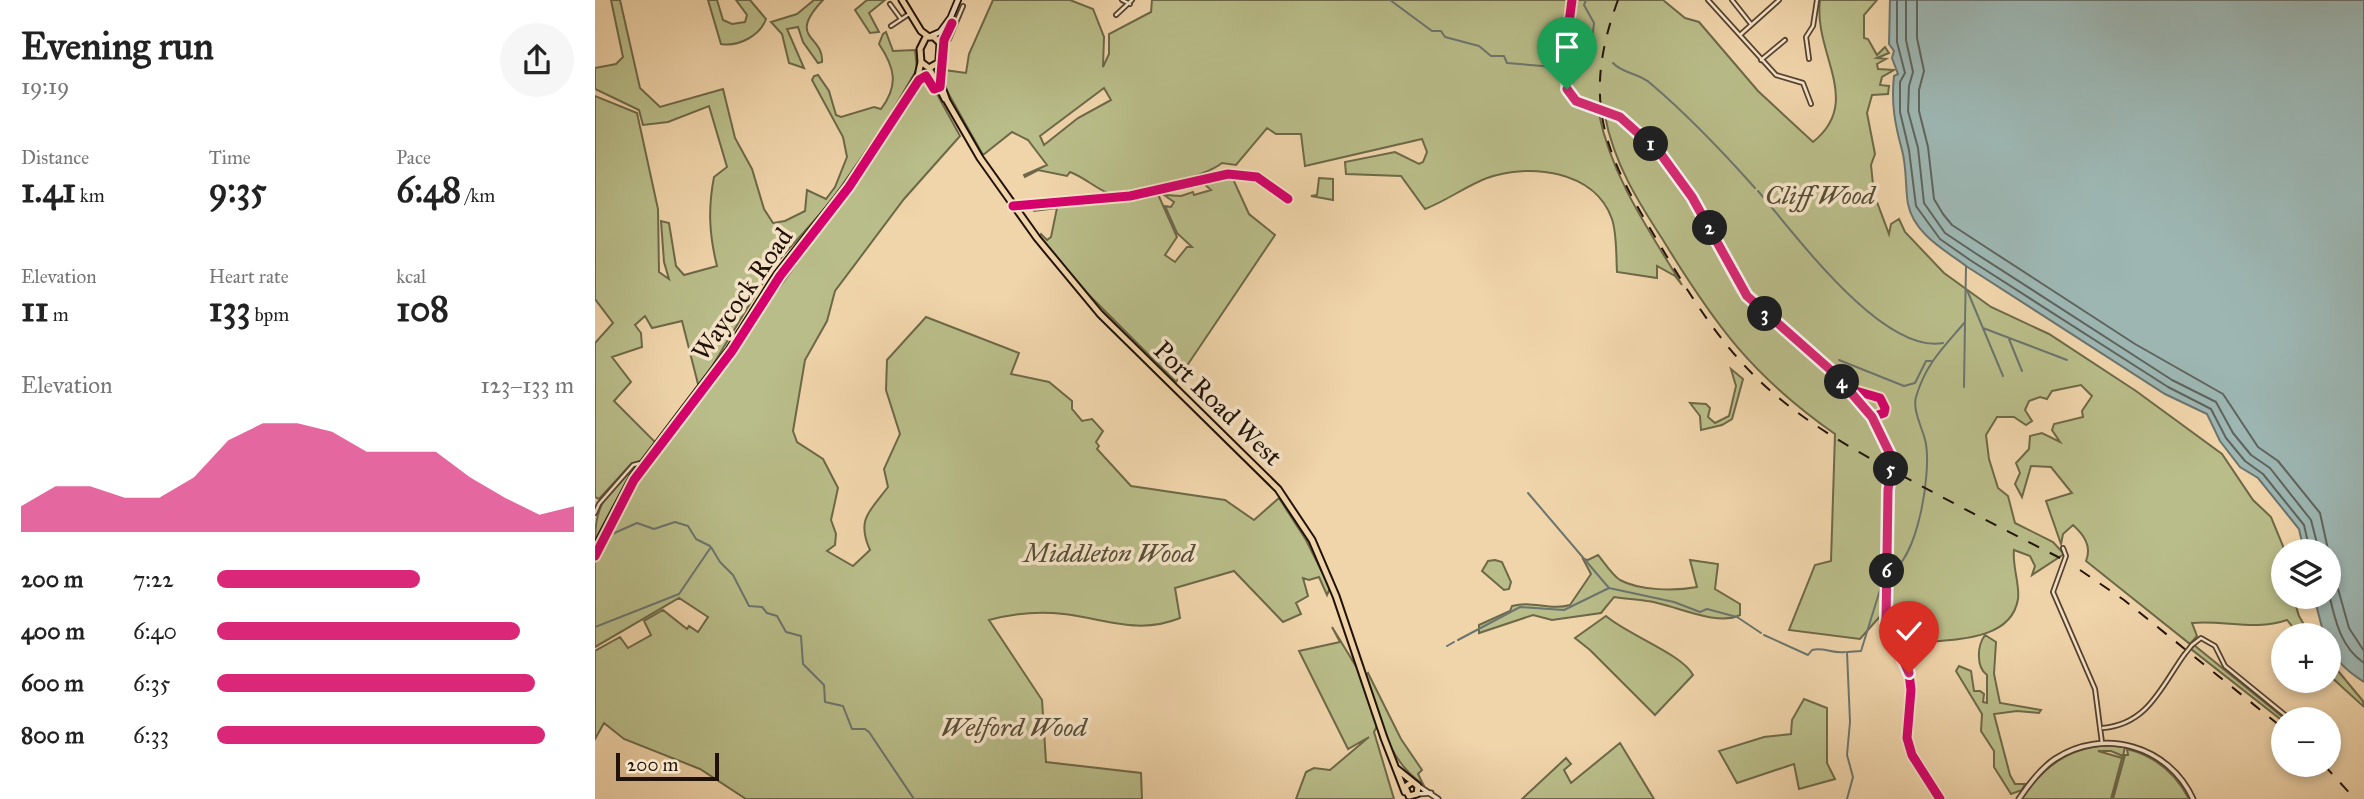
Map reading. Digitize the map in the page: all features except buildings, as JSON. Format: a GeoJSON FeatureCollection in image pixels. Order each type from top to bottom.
{"type":"FeatureCollection","features":[{"type":"Feature","properties":{"kind":"main road"},"geometry":{"type":"LineString","coordinates":[[902,0],[930,37],[940,43]]}},
{"type":"Feature","properties":{"kind":"main road"},"geometry":{"type":"LineString","coordinates":[[910,13],[921,62],[928,68],[939,63],[940,43],[958,0]]}},
{"type":"Feature","properties":{"kind":"main road"},"geometry":{"type":"LineString","coordinates":[[920,49],[922,41],[940,32],[952,16]]}},
{"type":"Feature","properties":{"kind":"main road","name":"Waycock Road"},"geometry":{"type":"LineString","coordinates":[[918,76],[921,62]]}},
{"type":"Feature","properties":{"kind":"main road","name":"Port Road West"},"geometry":{"type":"LineString","coordinates":[[939,63],[938,76],[947,102]]}},
{"type":"Feature","properties":{"kind":"main road","name":"Port Road West"},"geometry":{"type":"LineString","coordinates":[[928,68],[938,90],[1013,206],[1100,314],[1278,489],[1312,540],[1336,596],[1406,795]]}},
{"type":"Feature","properties":{"kind":"main road","name":"Waycock Road"},"geometry":{"type":"LineString","coordinates":[[596,547],[618,500],[643,463],[729,350],[783,267],[846,187],[918,76],[928,68]]}},
{"type":"Feature","properties":{"kind":"main road","name":"Port Road West"},"geometry":{"type":"LineString","coordinates":[[1396,768],[1415,783]]}},
{"type":"Feature","properties":{"kind":"main road"},"geometry":{"type":"LineString","coordinates":[[1415,783],[1416,796],[1406,795],[1407,784],[1415,783]]}},
{"type":"Feature","properties":{"kind":"street"},"geometry":{"type":"LineString","coordinates":[[1122,0],[1131,2]]}},
{"type":"Feature","properties":{"kind":"street"},"geometry":{"type":"LineString","coordinates":[[1573,0],[1564,67],[1567,89],[1576,101],[1620,117],[1660,153],[1692,197],[1747,296],[1849,389],[1872,417],[1884,413],[1885,408],[1880,398],[1849,389]]}},
{"type":"Feature","properties":{"kind":"street"},"geometry":{"type":"LineString","coordinates":[[1708,0],[1761,60],[1782,79],[1801,81],[1811,104]]}},
{"type":"Feature","properties":{"kind":"street"},"geometry":{"type":"LineString","coordinates":[[1732,0],[1752,25]]}},
{"type":"Feature","properties":{"kind":"street"},"geometry":{"type":"LineString","coordinates":[[1740,36],[1779,0]]}},
{"type":"Feature","properties":{"kind":"street"},"geometry":{"type":"LineString","coordinates":[[1809,59],[1806,37],[1813,26],[1817,0]]}},
{"type":"Feature","properties":{"kind":"street"},"geometry":{"type":"LineString","coordinates":[[1116,15],[1131,2]]}},
{"type":"Feature","properties":{"kind":"street"},"geometry":{"type":"LineString","coordinates":[[890,4],[901,19]]}},
{"type":"Feature","properties":{"kind":"street"},"geometry":{"type":"LineString","coordinates":[[950,40],[962,8],[955,7]]}},
{"type":"Feature","properties":{"kind":"street"},"geometry":{"type":"LineString","coordinates":[[891,26],[910,13]]}},
{"type":"Feature","properties":{"kind":"street"},"geometry":{"type":"LineString","coordinates":[[1761,60],[1785,40]]}},
{"type":"Feature","properties":{"kind":"street"},"geometry":{"type":"LineString","coordinates":[[1801,96],[1808,93]]}},
{"type":"Feature","properties":{"kind":"street"},"geometry":{"type":"LineString","coordinates":[[1013,206],[1130,196],[1228,174],[1257,177],[1288,199]]}},
{"type":"Feature","properties":{"kind":"street","name":"Waycock Road"},"geometry":{"type":"LineString","coordinates":[[595,513],[599,504],[633,465],[643,463]]}},
{"type":"Feature","properties":{"kind":"street"},"geometry":{"type":"LineString","coordinates":[[2063,548],[2066,556],[2053,592],[2091,680],[2102,728],[2102,743]]}},
{"type":"Feature","properties":{"kind":"street"},"geometry":{"type":"LineString","coordinates":[[1888,632],[1909,673],[1911,690],[1907,738],[1912,755],[1940,799]]}},
{"type":"Feature","properties":{"kind":"street"},"geometry":{"type":"LineString","coordinates":[[2102,728],[2123,726],[2138,715],[2164,687],[2184,654],[2196,640],[2203,638],[2214,645],[2225,666],[2275,707]]}},
{"type":"Feature","properties":{"kind":"street"},"geometry":{"type":"LineString","coordinates":[[2018,799],[2035,776],[2053,760],[2081,747],[2102,743],[2128,745],[2154,755],[2177,773],[2193,799]]}},
{"type":"Feature","properties":{"kind":"street"},"geometry":{"type":"LineString","coordinates":[[1415,783],[1438,799]]}},
{"type":"Feature","properties":{"kind":"street"},"geometry":{"type":"LineString","coordinates":[[1416,796],[1431,793]]}},
{"type":"Feature","properties":{"kind":"green space"},"geometry":{"type":"Polygon","coordinates":[[[611,0],[620,0],[640,88],[660,107],[723,89],[735,138],[752,169],[764,209],[773,223],[785,221],[805,211],[807,190],[826,199],[835,187],[847,157],[843,137],[812,80],[814,76],[818,75],[829,91],[836,115],[841,117],[874,107],[881,109],[887,100],[893,76],[889,61],[879,44],[886,32],[893,51],[915,50],[917,69],[884,125],[829,204],[771,269],[699,388],[682,321],[652,328],[645,316],[635,325],[641,333],[642,347],[612,357],[631,382],[614,401],[656,443],[643,460],[631,464],[599,499],[595,497],[595,343],[613,323],[595,299],[595,96],[637,113],[658,209],[659,272],[669,279],[664,262],[661,221],[669,223],[676,266],[684,275],[717,266],[711,232],[711,199],[714,177],[727,167],[709,106],[668,122],[643,125],[639,110],[595,89],[595,68],[616,64],[623,57],[611,0]]]}},
{"type":"Feature","properties":{"kind":"green space"},"geometry":{"type":"Polygon","coordinates":[[[708,0],[717,0],[723,20],[732,24],[745,22],[747,15],[736,0],[750,0],[766,19],[759,31],[748,39],[734,44],[721,44],[708,0]]]}},
{"type":"Feature","properties":{"kind":"green space"},"geometry":{"type":"Polygon","coordinates":[[[814,0],[823,0],[812,13],[807,30],[818,46],[822,62],[818,63],[803,42],[798,27],[787,29],[804,68],[789,63],[782,34],[771,22],[797,14],[814,0]]]}},
{"type":"Feature","properties":{"kind":"green space"},"geometry":{"type":"Polygon","coordinates":[[[867,0],[885,0],[869,13],[879,32],[870,33],[855,10],[867,0]]]}},
{"type":"Feature","properties":{"kind":"green space","name":"Cliff Wood"},"geometry":{"type":"Polygon","coordinates":[[[993,0],[1070,0],[1093,9],[1104,37],[1103,67],[1109,54],[1109,34],[1151,12],[1152,0],[1663,0],[1685,18],[1699,22],[1758,91],[1813,142],[1828,126],[1835,110],[1836,93],[1823,39],[1820,0],[1877,0],[1864,15],[1864,38],[1868,39],[1877,55],[1885,47],[1889,53],[1877,58],[1886,59],[1877,64],[1878,69],[1894,70],[1882,77],[1880,85],[1889,86],[1888,94],[1872,95],[1867,113],[1875,154],[1871,165],[1874,194],[1889,234],[1891,224],[1899,219],[1905,232],[1944,273],[1991,307],[2049,334],[2136,391],[2222,454],[2253,500],[2271,517],[2280,539],[2271,539],[2271,609],[2297,609],[2303,623],[2289,623],[2287,620],[2263,625],[2192,623],[2197,636],[2190,644],[2086,561],[2086,541],[2073,525],[2063,534],[2061,544],[2046,501],[2072,493],[2051,467],[2031,466],[2022,497],[2015,484],[2020,473],[2016,463],[2029,449],[2030,436],[2042,433],[2060,442],[2052,430],[2054,424],[2083,417],[2082,411],[2092,396],[2081,385],[2052,391],[2047,399],[2040,397],[2029,401],[2025,410],[2032,421],[2026,425],[2014,417],[1997,417],[1986,435],[1989,459],[1998,488],[2008,496],[2015,523],[2053,542],[2064,554],[2032,575],[2035,566],[2030,556],[2014,550],[2018,599],[2012,615],[2001,626],[1967,638],[1895,646],[1886,628],[1883,613],[1860,639],[1789,630],[1815,565],[1831,561],[1835,434],[1780,391],[1737,347],[1718,323],[1636,196],[1614,150],[1605,116],[1599,114],[1622,182],[1682,285],[1675,276],[1657,266],[1657,278],[1617,272],[1614,225],[1603,203],[1591,190],[1559,174],[1541,171],[1504,173],[1479,181],[1425,209],[1401,176],[1346,174],[1345,162],[1395,152],[1419,164],[1423,162],[1427,152],[1422,139],[1305,166],[1301,134],[1276,134],[1267,128],[1236,165],[1222,163],[1184,180],[1132,194],[1108,193],[1070,172],[1067,176],[1038,170],[1025,177],[1024,175],[1047,165],[1028,140],[1012,132],[983,155],[943,84],[944,70],[966,73],[969,54],[993,0]],[[1104,88],[1040,136],[1044,145],[1078,118],[1111,100],[1104,88]]]}},
{"type":"Feature","properties":{"kind":"green space"},"geometry":{"type":"Polygon","coordinates":[[[923,79],[931,83],[960,136],[904,199],[835,291],[827,321],[805,360],[793,431],[797,442],[823,459],[838,488],[831,520],[836,534],[835,545],[827,551],[853,566],[870,550],[864,530],[865,523],[871,509],[888,487],[884,469],[900,434],[886,390],[887,360],[926,317],[1019,353],[1011,374],[1049,382],[1072,401],[1072,409],[1082,421],[1092,419],[1103,431],[1096,442],[1099,446],[1097,449],[1131,486],[1225,500],[1254,520],[1279,498],[1306,540],[1330,588],[1327,595],[1319,577],[1309,580],[1303,578],[1308,596],[1296,603],[1301,614],[1283,622],[1234,571],[1175,588],[1180,618],[1165,623],[1136,626],[1045,613],[1017,614],[989,620],[1042,700],[1046,762],[1141,773],[1142,799],[746,799],[700,769],[624,739],[604,723],[595,739],[595,651],[620,637],[628,648],[651,635],[644,621],[663,610],[687,629],[689,626],[698,632],[708,617],[679,598],[595,647],[595,560],[604,535],[632,484],[702,394],[834,212],[923,79]]]}},
{"type":"Feature","properties":{"kind":"green space"},"geometry":{"type":"Polygon","coordinates":[[[1319,178],[1333,179],[1333,200],[1311,196],[1317,195],[1319,178]]]}},
{"type":"Feature","properties":{"kind":"green space"},"geometry":{"type":"Polygon","coordinates":[[[1233,179],[1249,214],[1275,235],[1176,382],[1089,295],[1039,237],[1041,234],[1047,240],[1051,237],[1057,208],[1034,211],[1029,205],[1110,201],[1157,192],[1177,237],[1165,255],[1175,262],[1187,247],[1192,247],[1177,233],[1165,206],[1171,207],[1174,202],[1164,195],[1181,196],[1193,192],[1194,195],[1211,190],[1202,182],[1233,179]]]}},
{"type":"Feature","properties":{"kind":"green space"},"geometry":{"type":"Polygon","coordinates":[[[1731,369],[1743,379],[1732,419],[1722,425],[1701,430],[1700,416],[1690,403],[1706,404],[1710,408],[1708,417],[1715,423],[1729,416],[1736,386],[1731,369]]]}},
{"type":"Feature","properties":{"kind":"green space"},"geometry":{"type":"Polygon","coordinates":[[[635,466],[638,467],[595,541],[598,516],[605,499],[635,466]]]}},
{"type":"Feature","properties":{"kind":"green space"},"geometry":{"type":"Polygon","coordinates":[[[1598,555],[1620,580],[1658,589],[1697,587],[1690,560],[1718,564],[1715,589],[1740,604],[1740,615],[1730,618],[1707,617],[1657,603],[1614,597],[1601,613],[1552,620],[1533,615],[1479,633],[1479,625],[1510,611],[1512,606],[1570,605],[1591,574],[1583,559],[1588,560],[1598,555]]]}},
{"type":"Feature","properties":{"kind":"green space"},"geometry":{"type":"Polygon","coordinates":[[[1488,561],[1502,562],[1511,582],[1509,589],[1504,590],[1482,571],[1488,561]]]}},
{"type":"Feature","properties":{"kind":"green space"},"geometry":{"type":"Polygon","coordinates":[[[1606,616],[1678,660],[1693,675],[1655,715],[1575,638],[1606,616]]]}},
{"type":"Feature","properties":{"kind":"green space"},"geometry":{"type":"Polygon","coordinates":[[[1332,627],[1357,668],[1377,726],[1374,732],[1394,799],[1296,799],[1306,772],[1314,768],[1330,770],[1369,737],[1348,749],[1299,651],[1340,642],[1332,627]]]}},
{"type":"Feature","properties":{"kind":"green space"},"geometry":{"type":"Polygon","coordinates":[[[1985,635],[1996,642],[1994,674],[2000,703],[2041,710],[2039,713],[2017,711],[1994,714],[2010,775],[2015,784],[2025,784],[2022,790],[2011,794],[1994,767],[1994,751],[1981,731],[1982,714],[1956,671],[1959,666],[1971,671],[1974,691],[1984,694],[1983,702],[1987,703],[1987,675],[1981,667],[1979,656],[1985,635]]]}},
{"type":"Feature","properties":{"kind":"green space"},"geometry":{"type":"Polygon","coordinates":[[[2194,645],[2271,708],[2271,712],[2191,649],[2194,645]]]}},
{"type":"Feature","properties":{"kind":"green space"},"geometry":{"type":"Polygon","coordinates":[[[1368,673],[1401,739],[1422,770],[1418,774],[1423,784],[1400,762],[1385,736],[1366,675],[1368,673]]]}},
{"type":"Feature","properties":{"kind":"green space"},"geometry":{"type":"Polygon","coordinates":[[[2341,674],[2363,701],[2364,707],[2341,686],[2341,674]]]}},
{"type":"Feature","properties":{"kind":"green space"},"geometry":{"type":"Polygon","coordinates":[[[1804,699],[1827,708],[1827,763],[1835,779],[1799,789],[1794,764],[1737,783],[1719,751],[1764,737],[1791,734],[1792,720],[1804,699]]]}},
{"type":"Feature","properties":{"kind":"green space"},"geometry":{"type":"Polygon","coordinates":[[[1620,743],[1654,799],[1522,799],[1566,758],[1571,764],[1564,770],[1571,783],[1620,743]]]}},
{"type":"Feature","properties":{"kind":"green space"},"geometry":{"type":"Polygon","coordinates":[[[2110,745],[2125,747],[2123,756],[2111,751],[2098,751],[2122,758],[2111,799],[2021,799],[2039,777],[2059,760],[2082,750],[2110,745]]]}},
{"type":"Feature","properties":{"kind":"green space"},"geometry":{"type":"Polygon","coordinates":[[[2127,749],[2147,756],[2164,767],[2189,799],[2113,799],[2125,755],[2128,755],[2127,749]]]}},
{"type":"Feature","properties":{"kind":"water"},"geometry":{"type":"Polygon","coordinates":[[[1890,0],[2364,0],[2364,682],[2341,664],[2341,623],[2321,623],[2317,609],[2341,609],[2341,539],[2301,539],[2299,529],[2258,478],[2240,467],[2220,441],[2207,414],[2165,394],[1966,266],[1923,233],[1911,215],[1908,204],[1905,164],[1894,114],[1894,76],[1898,74],[1892,58],[1894,51],[1889,44],[1890,0]]]}},
{"type":"Feature","properties":{"kind":"waterway"},"geometry":{"type":"LineString","coordinates":[[1390,0],[1432,31],[1441,31],[1445,37],[1479,46],[1491,56],[1504,56],[1507,63],[1579,69],[1592,60]]}},
{"type":"Feature","properties":{"kind":"waterway"},"geometry":{"type":"LineString","coordinates":[[1586,0],[1584,5],[1594,23],[1590,59]]}},
{"type":"Feature","properties":{"kind":"waterway"},"geometry":{"type":"LineString","coordinates":[[1613,63],[1646,80],[1664,95],[1755,188]]}},
{"type":"Feature","properties":{"kind":"waterway"},"geometry":{"type":"LineString","coordinates":[[1758,191],[1817,261],[1867,311],[1894,330],[1919,341],[1943,343]]}},
{"type":"Feature","properties":{"kind":"waterway"},"geometry":{"type":"LineString","coordinates":[[1889,573],[1908,552],[1924,495],[1926,444],[1917,415],[1916,397],[1930,365],[1965,322],[1966,266]]}},
{"type":"Feature","properties":{"kind":"waterway"},"geometry":{"type":"LineString","coordinates":[[1967,290],[2003,376]]}},
{"type":"Feature","properties":{"kind":"waterway"},"geometry":{"type":"LineString","coordinates":[[1964,387],[1965,322]]}},
{"type":"Feature","properties":{"kind":"waterway"},"geometry":{"type":"LineString","coordinates":[[1983,328],[2067,360]]}},
{"type":"Feature","properties":{"kind":"waterway"},"geometry":{"type":"LineString","coordinates":[[2009,339],[2022,371]]}},
{"type":"Feature","properties":{"kind":"waterway"},"geometry":{"type":"LineString","coordinates":[[1839,360],[1904,386],[1915,383],[1926,361],[1931,361]]}},
{"type":"Feature","properties":{"kind":"waterway"},"geometry":{"type":"LineString","coordinates":[[1528,493],[1609,588]]}},
{"type":"Feature","properties":{"kind":"waterway"},"geometry":{"type":"LineString","coordinates":[[603,538],[637,523],[654,529],[675,522],[688,526],[696,539],[710,546]]}},
{"type":"Feature","properties":{"kind":"waterway"},"geometry":{"type":"LineString","coordinates":[[595,627],[679,594],[711,547],[720,562],[733,575],[749,606],[762,607],[767,613],[777,616],[786,632],[801,636],[803,664],[824,685],[825,702],[843,706],[852,729],[865,729],[869,732],[914,799]]}},
{"type":"Feature","properties":{"kind":"waterway"},"geometry":{"type":"LineString","coordinates":[[1847,799],[1853,777],[1847,755],[1850,722],[1847,652],[1861,651],[1884,577]]}},
{"type":"Feature","properties":{"kind":"waterway"},"geometry":{"type":"LineString","coordinates":[[1458,640],[1520,607],[1564,610],[1609,588],[1674,602],[1700,612],[1707,609],[1737,617],[1761,633]]}},
{"type":"Feature","properties":{"kind":"waterway"},"geometry":{"type":"LineString","coordinates":[[1764,635],[1808,655],[1816,649],[1845,652]]}},
{"type":"Feature","properties":{"kind":"waterway"},"geometry":{"type":"LineString","coordinates":[[1447,646],[1454,642]]}},
{"type":"Feature","properties":{"kind":"railway"},"geometry":{"type":"LineString","coordinates":[[1618,0],[1601,64],[1600,93],[1609,146],[1651,230],[1718,334],[1763,384],[1824,431],[1891,470],[2060,558]]}},
{"type":"Feature","properties":{"kind":"railway"},"geometry":{"type":"LineString","coordinates":[[2080,570],[2124,600],[2271,719]]}},
{"type":"Feature","properties":{"kind":"railway"},"geometry":{"type":"LineString","coordinates":[[2335,777],[2355,799]]}},
{"type":"Feature","properties":{"kind":"cycle path"},"geometry":{"type":"LineString","coordinates":[[1572,0],[1564,60],[1567,89],[1576,101],[1620,117],[1660,154],[1692,197],[1743,291],[1837,376],[1872,417],[1884,413],[1885,408],[1880,398],[1849,389]]}},
{"type":"Feature","properties":{"kind":"cycle path"},"geometry":{"type":"LineString","coordinates":[[595,556],[634,480],[732,351],[780,276],[849,187],[919,80],[926,76],[934,89],[940,87],[944,40],[952,23]]}},
{"type":"Feature","properties":{"kind":"cycle path"},"geometry":{"type":"LineString","coordinates":[[1013,206],[1130,196],[1228,174],[1257,177],[1288,199]]}},
{"type":"Feature","properties":{"kind":"cycle path"},"geometry":{"type":"LineString","coordinates":[[1872,417],[1892,458],[1888,490],[1886,622],[1909,673],[1911,690],[1907,738],[1912,755],[1940,799]]}},
{"type":"Feature","properties":{"kind":"route"},"geometry":{"type":"LineString","coordinates":[[1567,89],[1576,101],[1620,117],[1660,153],[1692,197],[1747,296],[1834,373],[1872,417],[1892,458],[1888,490],[1889,536],[1884,596],[1886,622],[1888,632],[1909,673]]}},
{"type":"Feature","properties":{"kind":"park label","name":"Middleton Wood"},"geometry":{"type":"Point","coordinates":[1109,553]}},
{"type":"Feature","properties":{"kind":"park label","name":"Welford Wood"},"geometry":{"type":"Point","coordinates":[1014,727]}}]}
